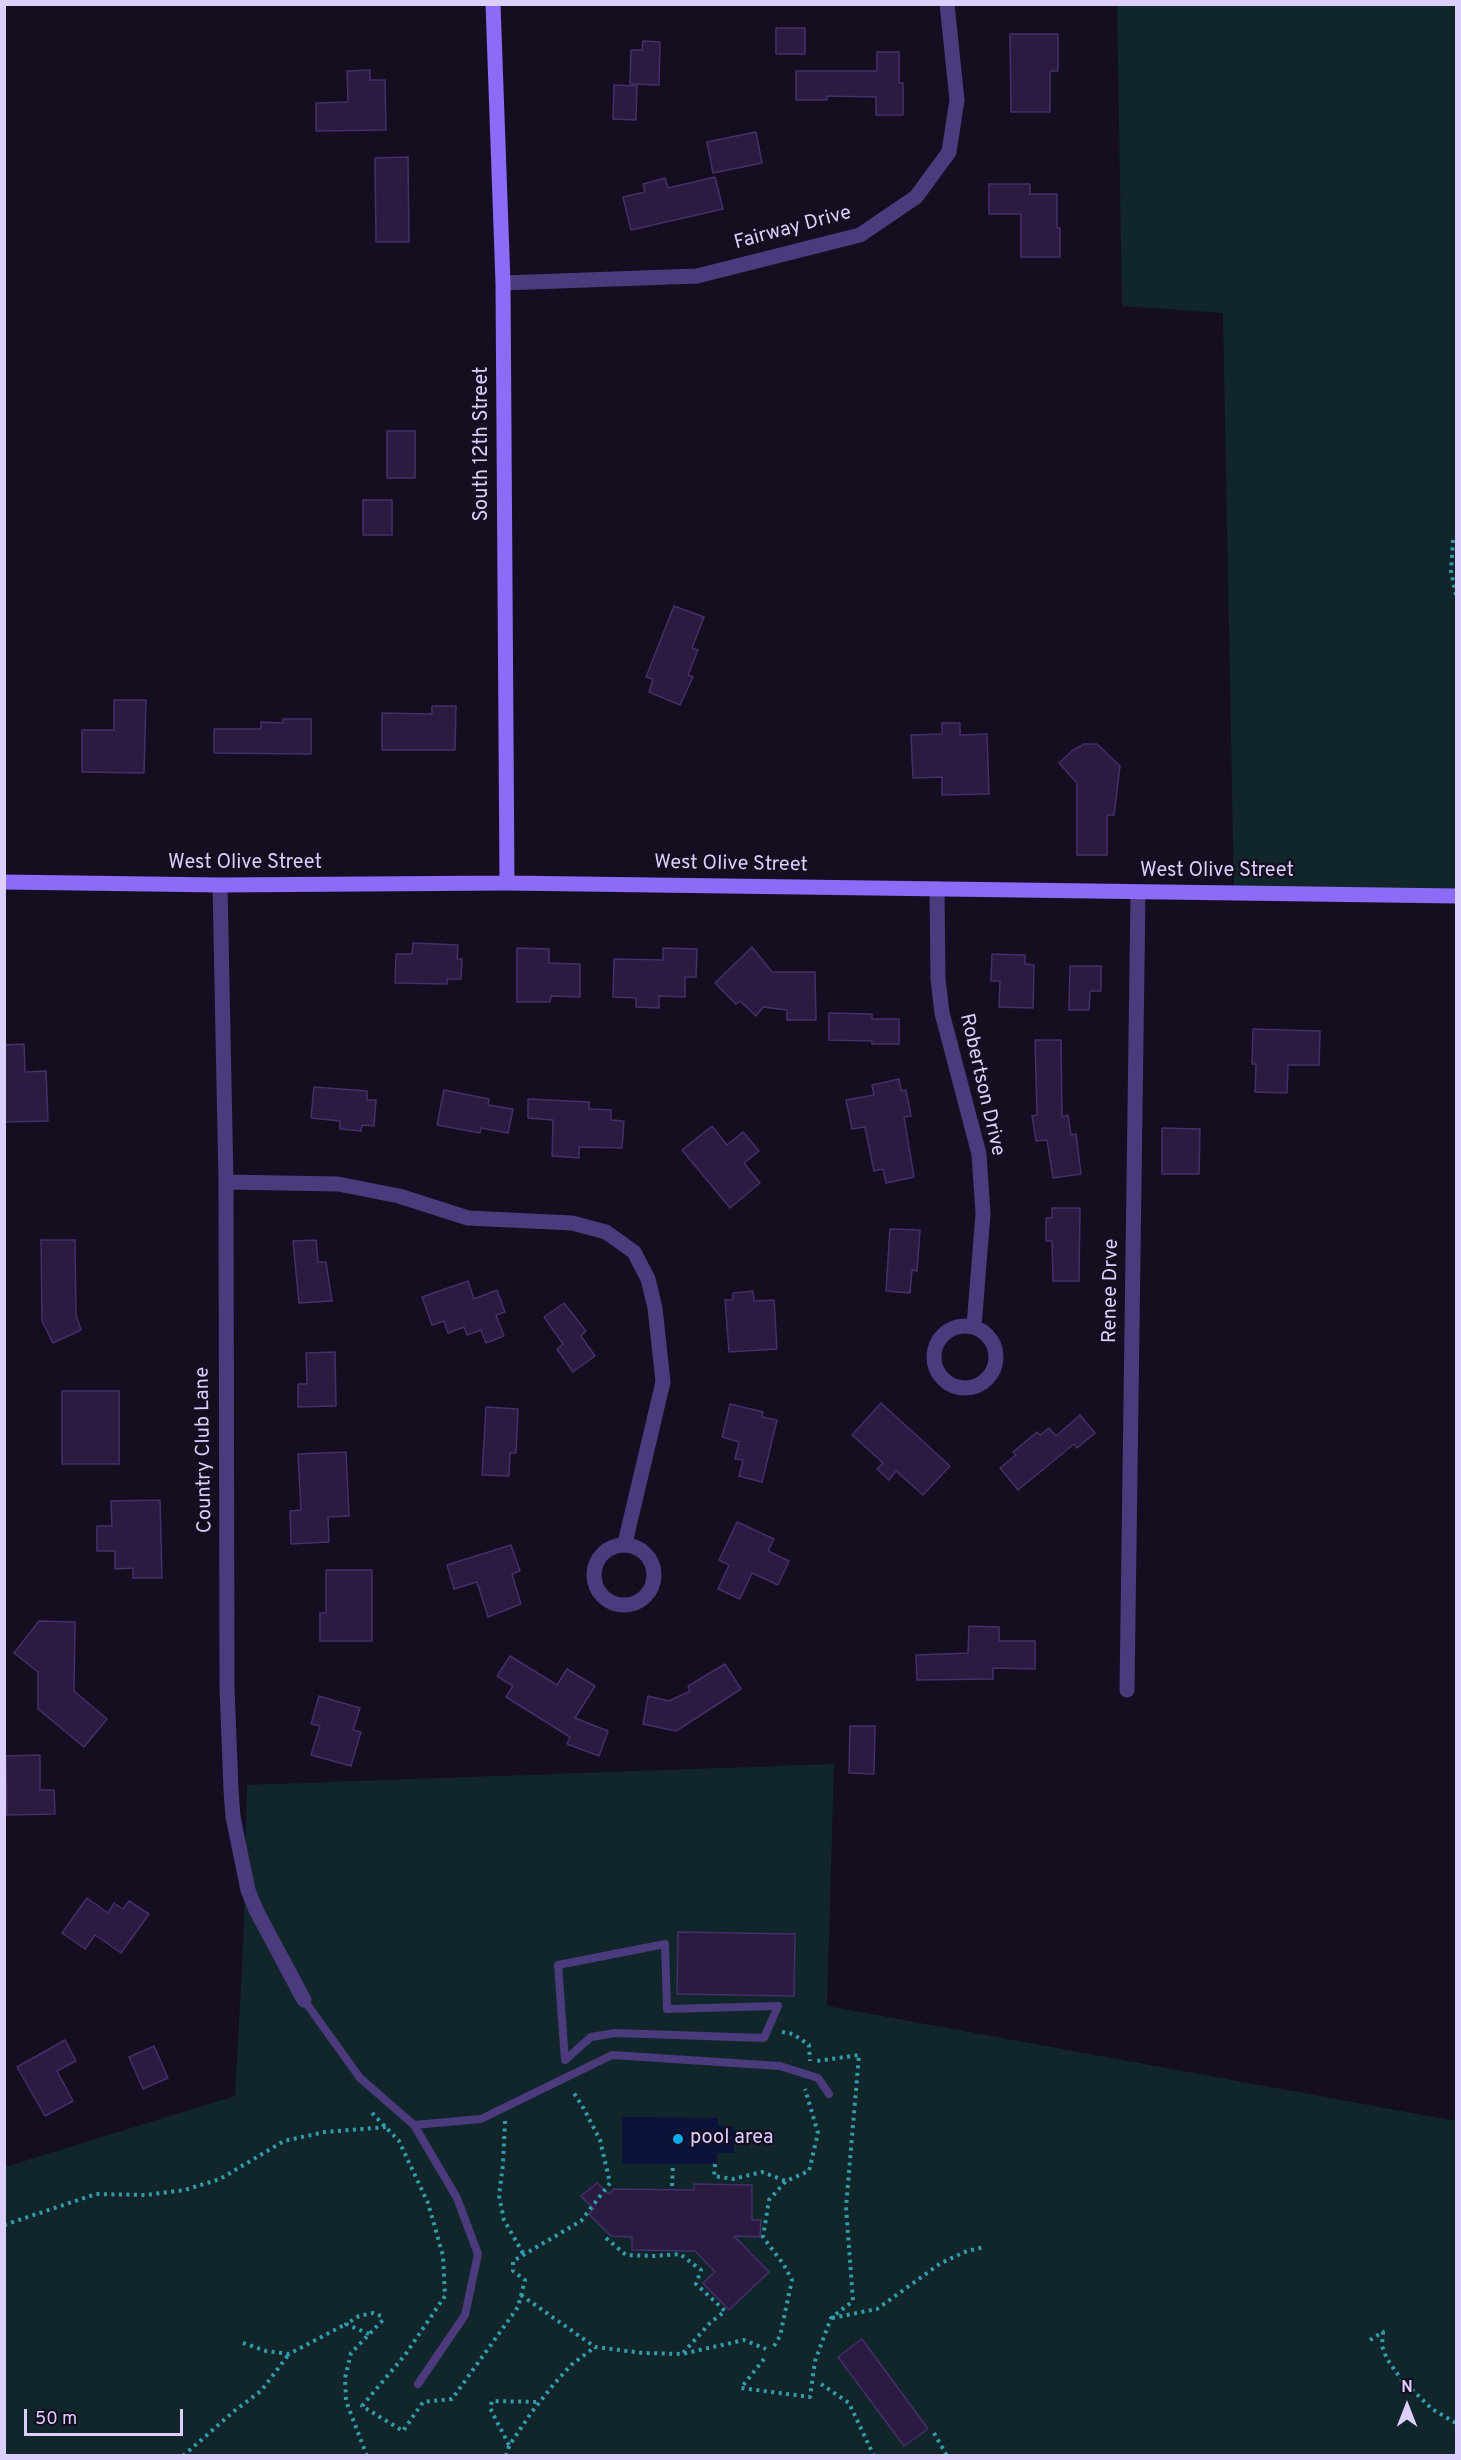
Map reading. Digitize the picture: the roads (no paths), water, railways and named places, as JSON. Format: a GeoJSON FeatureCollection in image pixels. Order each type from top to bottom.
{"type":"FeatureCollection","features":[{"type":"Feature","properties":{"kind":"street","name":"South 12th Street"},"geometry":{"type":"LineString","coordinates":[[494,4],[503,283],[507,883]]}},
{"type":"Feature","properties":{"kind":"street","name":"Fairway Drive"},"geometry":{"type":"LineString","coordinates":[[503,283],[696,276],[860,235],[916,196],[949,152],[957,100],[947,4]]}},
{"type":"Feature","properties":{"kind":"street","name":"West Olive Street"},"geometry":{"type":"LineString","coordinates":[[4,882],[220,885],[507,883],[1456,896]]}},
{"type":"Feature","properties":{"kind":"street","name":"Country Club Lane"},"geometry":{"type":"LineString","coordinates":[[220,885],[226,1182],[227,1688],[233,1817],[248,1890],[256,1910],[304,2000]]}},
{"type":"Feature","properties":{"kind":"street","name":"Robertson Drive"},"geometry":{"type":"LineString","coordinates":[[937,889],[938,979],[942,1013],[979,1154],[983,1214],[974,1326]]}},
{"type":"Feature","properties":{"kind":"street","name":"Renee Drve"},"geometry":{"type":"LineString","coordinates":[[1127,1690],[1138,893]]}},
{"type":"Feature","properties":{"kind":"street"},"geometry":{"type":"LineString","coordinates":[[226,1182],[338,1184],[399,1196],[468,1218],[572,1223],[606,1232],[634,1252],[648,1280],[655,1308],[663,1382],[625,1543]]}},
{"type":"Feature","properties":{"kind":"street"},"geometry":{"type":"LineString","coordinates":[[974,1326],[990,1338],[997,1356],[991,1375],[975,1387],[956,1387],[939,1376],[933,1358],[939,1339],[954,1327],[974,1326]]}},
{"type":"Feature","properties":{"kind":"street"},"geometry":{"type":"LineString","coordinates":[[625,1543],[643,1550],[655,1566],[654,1585],[642,1601],[624,1606],[606,1600],[594,1584],[595,1564],[606,1549],[625,1543]]}},
{"type":"Feature","properties":{"kind":"lane"},"geometry":{"type":"LineString","coordinates":[[665,1944],[667,2009],[778,2006],[769,2028],[765,2038],[607,2034],[591,2037],[565,2060],[558,1965],[665,1944]]}},
{"type":"Feature","properties":{"kind":"lane"},"geometry":{"type":"LineString","coordinates":[[304,2000],[360,2078],[414,2125],[457,2198],[478,2254],[465,2315],[418,2384]]}},
{"type":"Feature","properties":{"kind":"lane"},"geometry":{"type":"LineString","coordinates":[[414,2125],[481,2119],[612,2055],[780,2066],[818,2078],[829,2094]]}},
{"type":"Feature","properties":{"kind":"place","name":"pool area"},"geometry":{"type":"Point","coordinates":[678,2139]}}]}
